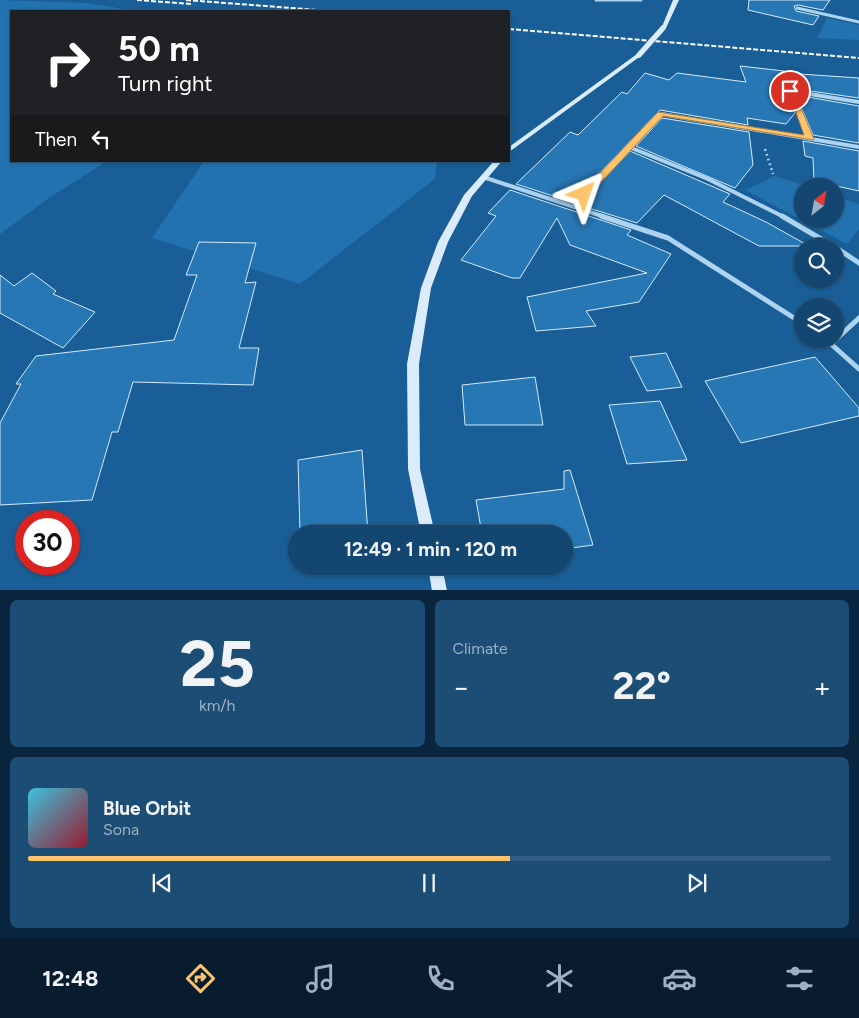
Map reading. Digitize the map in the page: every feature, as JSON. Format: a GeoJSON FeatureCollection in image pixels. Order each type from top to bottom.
{"type":"FeatureCollection","features":[{"type":"Feature","properties":{"kind":"street"},"geometry":{"type":"LineString","coordinates":[[596,0],[641,0]]}},
{"type":"Feature","properties":{"kind":"street"},"geometry":{"type":"LineString","coordinates":[[510,149],[640,55],[663,28],[676,0]]}},
{"type":"Feature","properties":{"kind":"street"},"geometry":{"type":"LineString","coordinates":[[797,8],[859,22]]}},
{"type":"Feature","properties":{"kind":"street"},"geometry":{"type":"LineString","coordinates":[[810,139],[790,91],[859,102]]}},
{"type":"Feature","properties":{"kind":"street"},"geometry":{"type":"LineString","coordinates":[[573,206],[661,114],[859,147]]}},
{"type":"Feature","properties":{"kind":"street"},"geometry":{"type":"LineString","coordinates":[[629,147],[686,167],[799,225],[820,238]]}},
{"type":"Feature","properties":{"kind":"street"},"geometry":{"type":"LineString","coordinates":[[426,525],[414,469],[413,364],[426,288],[443,242],[468,196],[497,162]]}},
{"type":"Feature","properties":{"kind":"street"},"geometry":{"type":"LineString","coordinates":[[483,177],[668,238],[794,318]]}},
{"type":"Feature","properties":{"kind":"street"},"geometry":{"type":"LineString","coordinates":[[844,253],[859,262]]}},
{"type":"Feature","properties":{"kind":"street"},"geometry":{"type":"LineString","coordinates":[[844,332],[859,318]]}},
{"type":"Feature","properties":{"kind":"street"},"geometry":{"type":"LineString","coordinates":[[835,348],[859,369]]}},
{"type":"Feature","properties":{"kind":"street"},"geometry":{"type":"LineString","coordinates":[[437,575],[440,590]]}},
{"type":"Feature","properties":{"kind":"shaded area"},"geometry":{"type":"Polygon","coordinates":[[[0,0],[87,3],[131,10],[10,10],[10,162],[105,162],[49,198],[0,234],[0,0]]]}},
{"type":"Feature","properties":{"kind":"shaded area"},"geometry":{"type":"Polygon","coordinates":[[[827,18],[859,25],[859,40],[817,38],[827,18]]]}},
{"type":"Feature","properties":{"kind":"shaded area"},"geometry":{"type":"Polygon","coordinates":[[[203,162],[437,162],[435,179],[300,284],[152,238],[203,162]]]}},
{"type":"Feature","properties":{"kind":"shaded area"},"geometry":{"type":"Polygon","coordinates":[[[775,176],[794,182],[794,216],[745,190],[775,176]]]}},
{"type":"Feature","properties":{"kind":"shaded area"},"geometry":{"type":"Polygon","coordinates":[[[844,199],[859,204],[859,229],[847,244],[844,242],[844,238],[836,238],[817,228],[844,228],[844,199]]]}},
{"type":"Feature","properties":{"kind":"building"},"geometry":{"type":"Polygon","coordinates":[[[749,0],[830,0],[823,10],[798,5],[794,6],[796,11],[819,16],[813,25],[748,10],[749,0]]]}},
{"type":"Feature","properties":{"kind":"building"},"geometry":{"type":"Polygon","coordinates":[[[740,66],[784,71],[785,73],[859,78],[859,98],[789,88],[787,92],[795,113],[786,124],[747,118],[748,125],[660,110],[572,202],[516,184],[570,132],[578,135],[622,92],[627,94],[645,73],[669,80],[677,73],[746,82],[740,66]]]}},
{"type":"Feature","properties":{"kind":"building"},"geometry":{"type":"Polygon","coordinates":[[[796,95],[859,106],[859,143],[813,135],[796,95]]]}},
{"type":"Feature","properties":{"kind":"building"},"geometry":{"type":"Polygon","coordinates":[[[662,118],[749,132],[753,165],[735,188],[636,146],[662,118]]]}},
{"type":"Feature","properties":{"kind":"building"},"geometry":{"type":"Polygon","coordinates":[[[803,141],[859,151],[859,191],[844,188],[844,178],[814,178],[813,158],[805,156],[803,141]]]}},
{"type":"Feature","properties":{"kind":"building"},"geometry":{"type":"Polygon","coordinates":[[[630,151],[730,194],[723,202],[795,238],[794,246],[759,246],[664,195],[637,223],[579,205],[630,151]]]}},
{"type":"Feature","properties":{"kind":"building"},"geometry":{"type":"Polygon","coordinates":[[[510,190],[631,230],[627,235],[671,254],[639,302],[586,311],[596,326],[536,331],[527,297],[647,273],[570,245],[557,218],[520,278],[512,278],[461,260],[496,216],[488,213],[510,190]]]}},
{"type":"Feature","properties":{"kind":"building"},"geometry":{"type":"Polygon","coordinates":[[[199,242],[256,243],[245,283],[256,282],[239,348],[259,348],[253,385],[133,382],[118,432],[112,432],[92,500],[0,505],[0,423],[21,384],[16,384],[36,356],[174,340],[197,275],[186,275],[199,242]]]}},
{"type":"Feature","properties":{"kind":"building"},"geometry":{"type":"Polygon","coordinates":[[[32,273],[56,291],[53,294],[95,312],[63,348],[0,313],[0,275],[14,286],[32,273]]]}},
{"type":"Feature","properties":{"kind":"building"},"geometry":{"type":"Polygon","coordinates":[[[666,353],[682,387],[647,391],[630,357],[666,353]]]}},
{"type":"Feature","properties":{"kind":"building"},"geometry":{"type":"Polygon","coordinates":[[[815,357],[859,408],[859,416],[741,443],[705,381],[815,357]]]}},
{"type":"Feature","properties":{"kind":"building"},"geometry":{"type":"Polygon","coordinates":[[[535,377],[543,425],[465,425],[462,385],[535,377]]]}},
{"type":"Feature","properties":{"kind":"building"},"geometry":{"type":"Polygon","coordinates":[[[660,401],[687,460],[627,464],[609,405],[660,401]]]}},
{"type":"Feature","properties":{"kind":"building"},"geometry":{"type":"Polygon","coordinates":[[[362,450],[367,525],[300,525],[298,460],[362,450]]]}},
{"type":"Feature","properties":{"kind":"building"},"geometry":{"type":"Polygon","coordinates":[[[570,470],[593,545],[573,548],[573,525],[480,525],[476,500],[564,489],[564,471],[570,470]]]}},
{"type":"Feature","properties":{"kind":"railway"},"geometry":{"type":"LineString","coordinates":[[137,0],[192,4]]}},
{"type":"Feature","properties":{"kind":"railway"},"geometry":{"type":"LineString","coordinates":[[186,0],[318,10]]}},
{"type":"Feature","properties":{"kind":"railway"},"geometry":{"type":"LineString","coordinates":[[510,29],[859,58]]}},
{"type":"Feature","properties":{"kind":"route"},"geometry":{"type":"LineString","coordinates":[[584,194],[661,114],[810,139],[790,91]]}}]}
